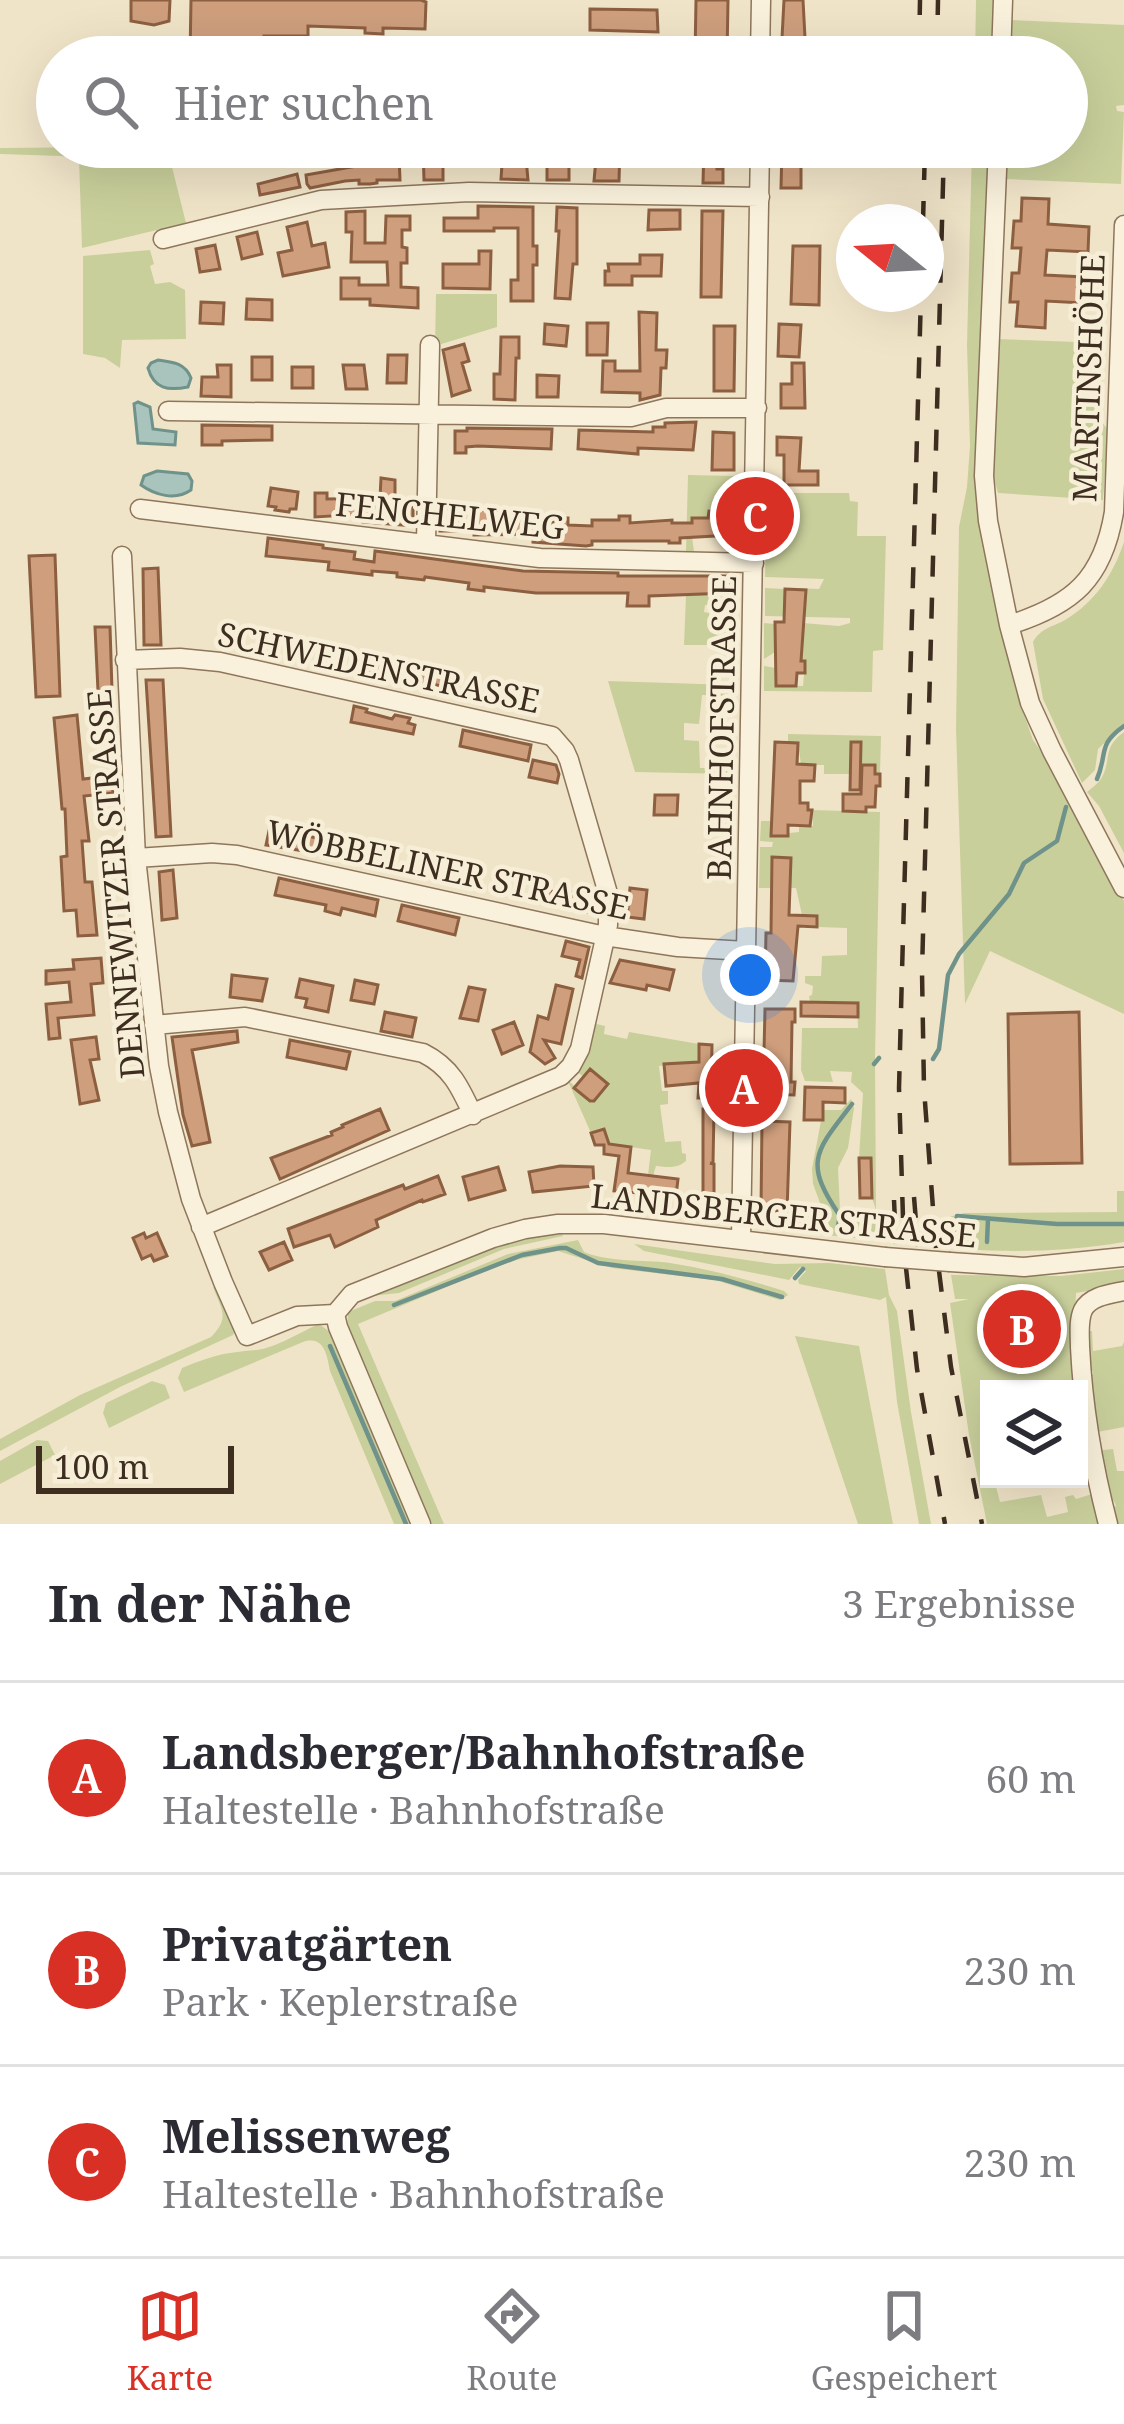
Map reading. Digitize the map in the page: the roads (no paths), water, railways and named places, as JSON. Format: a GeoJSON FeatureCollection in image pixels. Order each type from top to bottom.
{"type":"FeatureCollection","features":[{"type":"Feature","properties":{"kind":"street"},"geometry":{"type":"LineString","coordinates":[[760,36],[761,0]]}},
{"type":"Feature","properties":{"kind":"street"},"geometry":{"type":"LineString","coordinates":[[1002,36],[1003,0]]}},
{"type":"Feature","properties":{"kind":"street","name":"BAHNHOFSTRASSE"},"geometry":{"type":"LineString","coordinates":[[741,1239],[760,168]]}},
{"type":"Feature","properties":{"kind":"street"},"geometry":{"type":"LineString","coordinates":[[997,168],[984,476],[988,521],[1030,704],[1124,888]]}},
{"type":"Feature","properties":{"kind":"street"},"geometry":{"type":"LineString","coordinates":[[163,239],[321,200],[760,197]]}},
{"type":"Feature","properties":{"kind":"street","name":"MARTINSHÖHE"},"geometry":{"type":"LineString","coordinates":[[1009,625],[1053,610],[1088,582],[1109,544],[1124,225]]}},
{"type":"Feature","properties":{"kind":"street"},"geometry":{"type":"LineString","coordinates":[[426,543],[430,346]]}},
{"type":"Feature","properties":{"kind":"street"},"geometry":{"type":"LineString","coordinates":[[168,411],[631,417],[666,408],[757,408]]}},
{"type":"Feature","properties":{"kind":"street","name":"FENCHELWEG"},"geometry":{"type":"LineString","coordinates":[[140,509],[540,558],[754,563]]}},
{"type":"Feature","properties":{"kind":"street","name":"DENNEWITZER STRASSE"},"geometry":{"type":"LineString","coordinates":[[122,556],[136,858],[154,1025],[182,1169],[247,1336]]}},
{"type":"Feature","properties":{"kind":"street","name":"SCHWEDENSTRASSE"},"geometry":{"type":"LineString","coordinates":[[125,660],[220,662],[551,736],[569,760],[607,890],[605,936]]}},
{"type":"Feature","properties":{"kind":"street","name":"WÖBBELINER STRASSE"},"geometry":{"type":"LineString","coordinates":[[136,858],[237,855],[605,936],[746,951]]}},
{"type":"Feature","properties":{"kind":"street"},"geometry":{"type":"LineString","coordinates":[[202,1227],[561,1076],[580,1049],[605,936]]}},
{"type":"Feature","properties":{"kind":"street"},"geometry":{"type":"LineString","coordinates":[[154,1025],[245,1016],[422,1053],[456,1078],[473,1114]]}},
{"type":"Feature","properties":{"kind":"street","name":"LANDSBERGER STRASSE"},"geometry":{"type":"LineString","coordinates":[[247,1336],[298,1316],[335,1314],[352,1294],[454,1252],[525,1229],[558,1224],[604,1224],[885,1257],[1024,1267],[1124,1257]]}},
{"type":"Feature","properties":{"kind":"street"},"geometry":{"type":"LineString","coordinates":[[1108,1524],[1087,1428],[1080,1322],[1090,1301],[1124,1291]]}},
{"type":"Feature","properties":{"kind":"street"},"geometry":{"type":"LineString","coordinates":[[335,1314],[421,1524]]}},
{"type":"Feature","properties":{"kind":"water"},"geometry":{"type":"Polygon","coordinates":[[[158,360],[185,369],[191,378],[188,387],[158,384],[148,368],[158,360]]]}},
{"type":"Feature","properties":{"kind":"water"},"geometry":{"type":"Polygon","coordinates":[[[134,404],[150,407],[153,429],[176,432],[175,445],[138,443],[134,404]]]}},
{"type":"Feature","properties":{"kind":"water"},"geometry":{"type":"Polygon","coordinates":[[[157,471],[188,474],[191,490],[165,495],[141,485],[144,476],[157,471]]]}},
{"type":"Feature","properties":{"kind":"waterway"},"geometry":{"type":"LineString","coordinates":[[1097,779],[1106,744],[1124,726]]}},
{"type":"Feature","properties":{"kind":"waterway"},"geometry":{"type":"LineString","coordinates":[[933,1059],[939,1049],[948,975],[959,954],[1009,894],[1024,863],[1057,841],[1066,807]]}},
{"type":"Feature","properties":{"kind":"waterway"},"geometry":{"type":"LineString","coordinates":[[874,1064],[879,1058]]}},
{"type":"Feature","properties":{"kind":"waterway"},"geometry":{"type":"LineString","coordinates":[[838,1226],[840,1216],[821,1182],[818,1158],[852,1104]]}},
{"type":"Feature","properties":{"kind":"waterway"},"geometry":{"type":"LineString","coordinates":[[955,1239],[957,1216],[1124,1224]]}},
{"type":"Feature","properties":{"kind":"waterway"},"geometry":{"type":"LineString","coordinates":[[987,1242],[988,1219]]}},
{"type":"Feature","properties":{"kind":"waterway"},"geometry":{"type":"LineString","coordinates":[[394,1305],[522,1255],[560,1248],[598,1263],[722,1279],[782,1297]]}},
{"type":"Feature","properties":{"kind":"waterway"},"geometry":{"type":"LineString","coordinates":[[795,1278],[803,1269]]}},
{"type":"Feature","properties":{"kind":"waterway"},"geometry":{"type":"LineString","coordinates":[[330,1346],[406,1524]]}},
{"type":"Feature","properties":{"kind":"railway"},"geometry":{"type":"LineString","coordinates":[[919,36],[920,0]]}},
{"type":"Feature","properties":{"kind":"railway"},"geometry":{"type":"LineString","coordinates":[[937,36],[938,0]]}},
{"type":"Feature","properties":{"kind":"railway"},"geometry":{"type":"LineString","coordinates":[[923,204],[924,168]]}},
{"type":"Feature","properties":{"kind":"railway"},"geometry":{"type":"LineString","coordinates":[[936,1248],[924,1089],[922,972],[943,168]]}},
{"type":"Feature","properties":{"kind":"railway"},"geometry":{"type":"LineString","coordinates":[[903,1218],[899,1088],[921,312]]}},
{"type":"Feature","properties":{"kind":"railway"},"geometry":{"type":"LineString","coordinates":[[914,1197],[918,1246]]}},
{"type":"Feature","properties":{"kind":"railway"},"geometry":{"type":"LineString","coordinates":[[894,1200],[896,1244]]}},
{"type":"Feature","properties":{"kind":"railway"},"geometry":{"type":"LineString","coordinates":[[906,1268],[917,1369],[945,1524]]}},
{"type":"Feature","properties":{"kind":"railway"},"geometry":{"type":"LineString","coordinates":[[939,1271],[951,1367],[982,1524]]}},
{"type":"Feature","properties":{"kind":"place","name":"Melissenweg"},"geometry":{"type":"Point","coordinates":[755,516]}},
{"type":"Feature","properties":{"kind":"place","name":"Landsberger/Bahnhofstraße"},"geometry":{"type":"Point","coordinates":[744,1088]}},
{"type":"Feature","properties":{"kind":"place","name":"Privatgärten"},"geometry":{"type":"Point","coordinates":[1022,1329]}}]}
